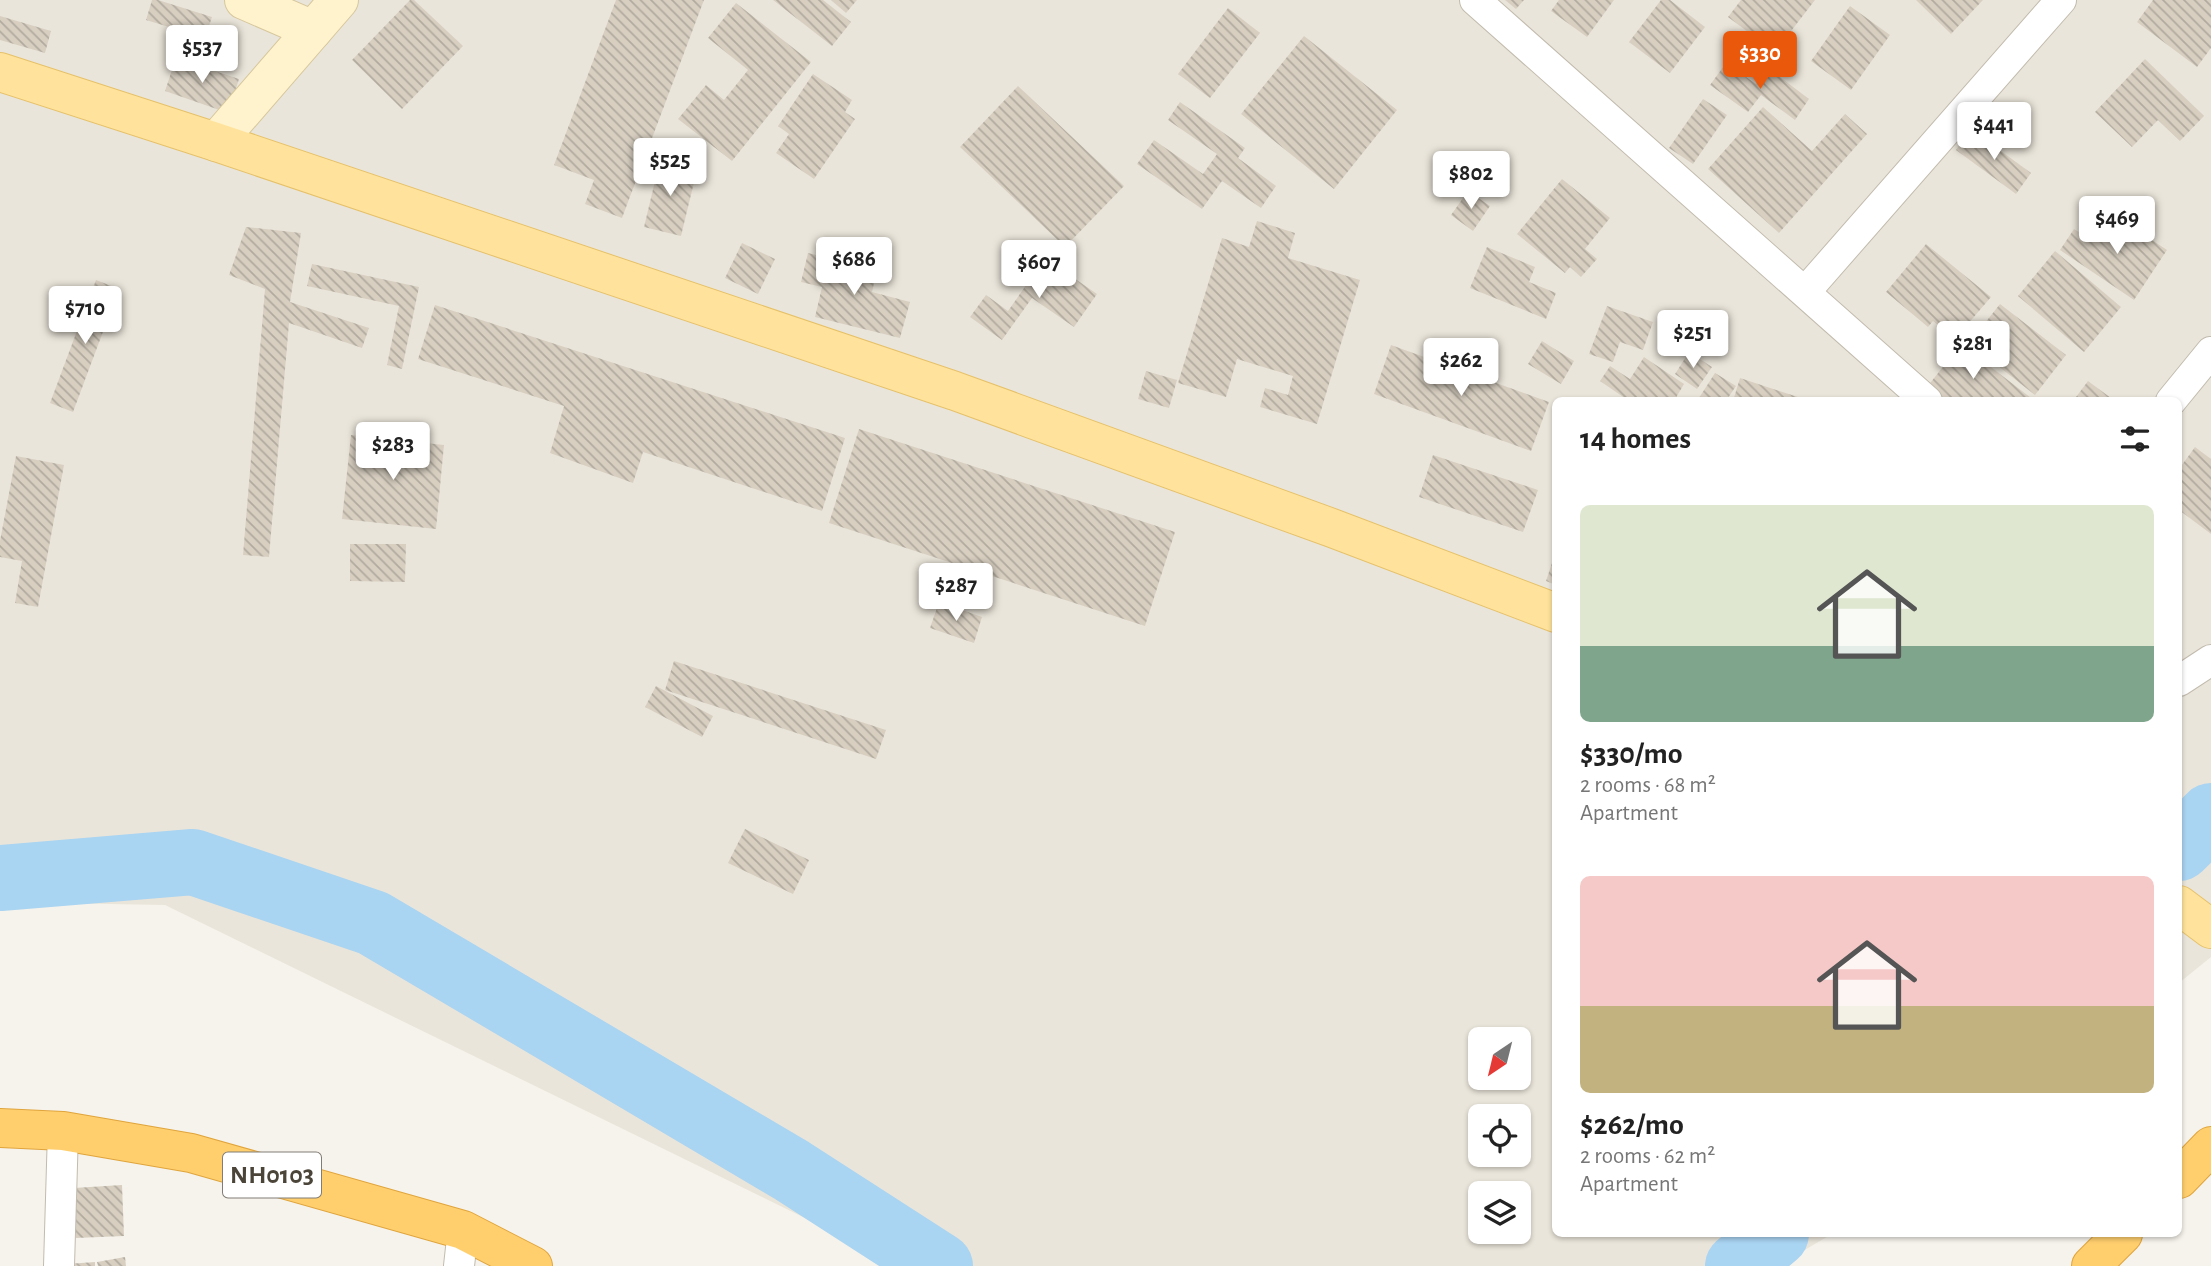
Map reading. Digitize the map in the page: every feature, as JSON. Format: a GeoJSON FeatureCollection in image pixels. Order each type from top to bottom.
{"type":"FeatureCollection","features":[{"type":"Feature","properties":{"kind":"highway","name":"NH0103"},"geometry":{"type":"LineString","coordinates":[[0,1128],[63,1131],[191,1153],[461,1248],[533,1266]]}},
{"type":"Feature","properties":{"kind":"highway"},"geometry":{"type":"LineString","coordinates":[[2182,1176],[2211,1146]]}},
{"type":"Feature","properties":{"kind":"highway"},"geometry":{"type":"LineString","coordinates":[[2091,1266],[2120,1237]]}},
{"type":"Feature","properties":{"kind":"main road"},"geometry":{"type":"LineString","coordinates":[[0,72],[955,391],[1552,611]]}},
{"type":"Feature","properties":{"kind":"main road"},"geometry":{"type":"LineString","coordinates":[[2182,907],[2211,929]]}},
{"type":"Feature","properties":{"kind":"street"},"geometry":{"type":"LineString","coordinates":[[244,0],[313,30]]}},
{"type":"Feature","properties":{"kind":"street"},"geometry":{"type":"LineString","coordinates":[[216,142],[339,0]]}},
{"type":"Feature","properties":{"kind":"street"},"geometry":{"type":"LineString","coordinates":[[1475,0],[1923,397]]}},
{"type":"Feature","properties":{"kind":"street"},"geometry":{"type":"LineString","coordinates":[[1805,292],[2061,0]]}},
{"type":"Feature","properties":{"kind":"street"},"geometry":{"type":"LineString","coordinates":[[2174,397],[2211,352]]}},
{"type":"Feature","properties":{"kind":"street"},"geometry":{"type":"LineString","coordinates":[[2182,679],[2211,660]]}},
{"type":"Feature","properties":{"kind":"street"},"geometry":{"type":"LineString","coordinates":[[59,1266],[63,1131]]}},
{"type":"Feature","properties":{"kind":"shaded area"},"geometry":{"type":"Polygon","coordinates":[[[0,0],[2211,0],[2211,957],[2182,981],[2182,397],[1552,397],[1552,1237],[1827,1237],[1777,1266],[903,1266],[165,905],[0,902],[0,0]]]}},
{"type":"Feature","properties":{"kind":"building"},"geometry":{"type":"Polygon","coordinates":[[[152,0],[212,17],[205,38],[146,20],[152,0]]]}},
{"type":"Feature","properties":{"kind":"building"},"geometry":{"type":"Polygon","coordinates":[[[410,0],[414,0],[463,46],[402,109],[352,60],[410,0]]]}},
{"type":"Feature","properties":{"kind":"building"},"geometry":{"type":"Polygon","coordinates":[[[616,0],[704,0],[622,218],[585,204],[594,180],[554,165],[616,0]]]}},
{"type":"Feature","properties":{"kind":"building"},"geometry":{"type":"Polygon","coordinates":[[[773,0],[823,0],[851,22],[832,46],[773,0]]]}},
{"type":"Feature","properties":{"kind":"building"},"geometry":{"type":"Polygon","coordinates":[[[831,0],[857,0],[846,13],[831,0]]]}},
{"type":"Feature","properties":{"kind":"building"},"geometry":{"type":"Polygon","coordinates":[[[1505,0],[1524,0],[1516,9],[1505,0]]]}},
{"type":"Feature","properties":{"kind":"building"},"geometry":{"type":"Polygon","coordinates":[[[1559,0],[1614,0],[1587,37],[1551,11],[1559,0]]]}},
{"type":"Feature","properties":{"kind":"building"},"geometry":{"type":"Polygon","coordinates":[[[1661,0],[1670,0],[1705,27],[1670,73],[1629,42],[1661,0]]]}},
{"type":"Feature","properties":{"kind":"building"},"geometry":{"type":"Polygon","coordinates":[[[1741,0],[1815,0],[1775,52],[1728,17],[1741,0]]]}},
{"type":"Feature","properties":{"kind":"building"},"geometry":{"type":"Polygon","coordinates":[[[1916,0],[1983,0],[1951,34],[1916,0]]]}},
{"type":"Feature","properties":{"kind":"building"},"geometry":{"type":"Polygon","coordinates":[[[2153,0],[2211,0],[2211,48],[2197,67],[2137,22],[2153,0]]]}},
{"type":"Feature","properties":{"kind":"building"},"geometry":{"type":"Polygon","coordinates":[[[736,3],[811,62],[732,161],[678,119],[706,85],[724,100],[748,70],[708,38],[736,3]]]}},
{"type":"Feature","properties":{"kind":"building"},"geometry":{"type":"Polygon","coordinates":[[[1850,6],[1890,35],[1851,90],[1811,61],[1850,6]]]}},
{"type":"Feature","properties":{"kind":"building"},"geometry":{"type":"Polygon","coordinates":[[[1228,8],[1260,33],[1210,98],[1178,74],[1228,8]]]}},
{"type":"Feature","properties":{"kind":"building"},"geometry":{"type":"Polygon","coordinates":[[[0,16],[51,31],[45,53],[0,40],[0,16]]]}},
{"type":"Feature","properties":{"kind":"building"},"geometry":{"type":"Polygon","coordinates":[[[1304,36],[1397,110],[1334,189],[1241,114],[1304,36]]]}},
{"type":"Feature","properties":{"kind":"building"},"geometry":{"type":"Polygon","coordinates":[[[176,58],[239,79],[228,113],[165,91],[176,58]]]}},
{"type":"Feature","properties":{"kind":"building"},"geometry":{"type":"Polygon","coordinates":[[[2145,59],[2204,116],[2180,141],[2158,120],[2132,147],[2095,112],[2145,59]]]}},
{"type":"Feature","properties":{"kind":"building"},"geometry":{"type":"Polygon","coordinates":[[[1726,63],[1756,84],[1768,68],[1809,99],[1795,120],[1761,95],[1748,112],[1710,85],[1726,63]]]}},
{"type":"Feature","properties":{"kind":"building"},"geometry":{"type":"Polygon","coordinates":[[[813,74],[852,100],[845,112],[855,119],[814,179],[776,153],[789,134],[778,126],[813,74]]]}},
{"type":"Feature","properties":{"kind":"building"},"geometry":{"type":"Polygon","coordinates":[[[1018,86],[1124,186],[1065,247],[960,147],[1018,86]]]}},
{"type":"Feature","properties":{"kind":"building"},"geometry":{"type":"Polygon","coordinates":[[[1703,99],[1727,115],[1693,164],[1669,148],[1703,99]]]}},
{"type":"Feature","properties":{"kind":"building"},"geometry":{"type":"Polygon","coordinates":[[[1180,102],[1245,148],[1238,158],[1276,186],[1261,208],[1222,181],[1202,209],[1137,164],[1154,140],[1203,174],[1217,154],[1168,120],[1180,102]]]}},
{"type":"Feature","properties":{"kind":"building"},"geometry":{"type":"Polygon","coordinates":[[[1763,107],[1812,151],[1845,114],[1867,134],[1779,233],[1708,169],[1763,107]]]}},
{"type":"Feature","properties":{"kind":"building"},"geometry":{"type":"Polygon","coordinates":[[[1971,129],[2031,173],[2016,194],[1956,150],[1971,129]]]}},
{"type":"Feature","properties":{"kind":"building"},"geometry":{"type":"Polygon","coordinates":[[[660,160],[697,170],[681,236],[644,227],[660,160]]]}},
{"type":"Feature","properties":{"kind":"building"},"geometry":{"type":"Polygon","coordinates":[[[1562,179],[1610,218],[1585,249],[1597,259],[1581,277],[1570,267],[1565,273],[1517,234],[1562,179]]]}},
{"type":"Feature","properties":{"kind":"building"},"geometry":{"type":"Polygon","coordinates":[[[1468,191],[1490,206],[1473,231],[1451,215],[1468,191]]]}},
{"type":"Feature","properties":{"kind":"building"},"geometry":{"type":"Polygon","coordinates":[[[2119,218],[2167,250],[2134,300],[2060,250],[2074,229],[2091,240],[2101,224],[2111,230],[2119,218]]]}},
{"type":"Feature","properties":{"kind":"building"},"geometry":{"type":"Polygon","coordinates":[[[1257,221],[1295,233],[1288,258],[1360,280],[1317,424],[1260,407],[1265,388],[1288,395],[1293,376],[1237,359],[1226,397],[1178,383],[1222,238],[1249,247],[1257,221]]]}},
{"type":"Feature","properties":{"kind":"building"},"geometry":{"type":"Polygon","coordinates":[[[246,227],[301,233],[290,302],[369,328],[362,348],[289,323],[269,557],[243,555],[265,289],[229,275],[246,227]]]}},
{"type":"Feature","properties":{"kind":"building"},"geometry":{"type":"Polygon","coordinates":[[[742,243],[775,259],[758,294],[725,278],[742,243]]]}},
{"type":"Feature","properties":{"kind":"building"},"geometry":{"type":"Polygon","coordinates":[[[1926,244],[1991,297],[1955,339],[1933,321],[1928,327],[1886,292],[1926,244]]]}},
{"type":"Feature","properties":{"kind":"building"},"geometry":{"type":"Polygon","coordinates":[[[1487,247],[1535,267],[1529,282],[1556,293],[1546,319],[1470,288],[1487,247]]]}},
{"type":"Feature","properties":{"kind":"building"},"geometry":{"type":"Polygon","coordinates":[[[2055,251],[2121,307],[2084,352],[2018,296],[2055,251]]]}},
{"type":"Feature","properties":{"kind":"building"},"geometry":{"type":"Polygon","coordinates":[[[808,253],[877,270],[872,292],[910,302],[900,338],[815,317],[822,287],[801,282],[808,253]]]}},
{"type":"Feature","properties":{"kind":"building"},"geometry":{"type":"Polygon","coordinates":[[[1045,258],[1097,294],[1074,327],[1032,298],[1002,340],[970,317],[986,295],[1008,311],[1045,258]]]}},
{"type":"Feature","properties":{"kind":"building"},"geometry":{"type":"Polygon","coordinates":[[[312,264],[419,287],[402,369],[387,365],[399,306],[307,286],[312,264]]]}},
{"type":"Feature","properties":{"kind":"building"},"geometry":{"type":"Polygon","coordinates":[[[96,280],[119,289],[73,412],[50,403],[96,280]]]}},
{"type":"Feature","properties":{"kind":"building"},"geometry":{"type":"Polygon","coordinates":[[[2000,304],[2066,355],[2035,395],[1969,343],[2000,304]]]}},
{"type":"Feature","properties":{"kind":"building"},"geometry":{"type":"Polygon","coordinates":[[[435,305],[845,438],[822,511],[643,452],[633,483],[550,453],[564,406],[418,359],[435,305]]]}},
{"type":"Feature","properties":{"kind":"building"},"geometry":{"type":"Polygon","coordinates":[[[1607,306],[1653,322],[1643,350],[1620,342],[1613,362],[1589,354],[1607,306]]]}},
{"type":"Feature","properties":{"kind":"building"},"geometry":{"type":"Polygon","coordinates":[[[1542,341],[1574,361],[1561,384],[1528,364],[1542,341]]]}},
{"type":"Feature","properties":{"kind":"building"},"geometry":{"type":"Polygon","coordinates":[[[1961,344],[2030,397],[1940,397],[1927,387],[1961,344]]]}},
{"type":"Feature","properties":{"kind":"building"},"geometry":{"type":"Polygon","coordinates":[[[1391,345],[1549,402],[1531,451],[1374,394],[1391,345]]]}},
{"type":"Feature","properties":{"kind":"building"},"geometry":{"type":"Polygon","coordinates":[[[1689,352],[1712,367],[1697,389],[1675,374],[1689,352]]]}},
{"type":"Feature","properties":{"kind":"building"},"geometry":{"type":"Polygon","coordinates":[[[1644,357],[1684,384],[1676,397],[1623,397],[1600,381],[1610,366],[1630,379],[1644,357]]]}},
{"type":"Feature","properties":{"kind":"building"},"geometry":{"type":"Polygon","coordinates":[[[1146,371],[1177,380],[1169,408],[1138,399],[1146,371]]]}},
{"type":"Feature","properties":{"kind":"building"},"geometry":{"type":"Polygon","coordinates":[[[1715,373],[1736,386],[1729,397],[1700,397],[1715,373]]]}},
{"type":"Feature","properties":{"kind":"building"},"geometry":{"type":"Polygon","coordinates":[[[1740,378],[1798,397],[1734,397],[1740,378]]]}},
{"type":"Feature","properties":{"kind":"building"},"geometry":{"type":"Polygon","coordinates":[[[2088,381],[2110,397],[2076,397],[2088,381]]]}},
{"type":"Feature","properties":{"kind":"building"},"geometry":{"type":"Polygon","coordinates":[[[859,429],[1175,532],[1145,626],[829,523],[859,429]]]}},
{"type":"Feature","properties":{"kind":"building"},"geometry":{"type":"Polygon","coordinates":[[[351,435],[444,445],[436,529],[342,519],[351,435]]]}},
{"type":"Feature","properties":{"kind":"building"},"geometry":{"type":"Polygon","coordinates":[[[2195,447],[2211,459],[2211,534],[2182,512],[2182,465],[2195,447]]]}},
{"type":"Feature","properties":{"kind":"building"},"geometry":{"type":"Polygon","coordinates":[[[1433,455],[1538,490],[1523,532],[1419,497],[1433,455]]]}},
{"type":"Feature","properties":{"kind":"building"},"geometry":{"type":"Polygon","coordinates":[[[16,456],[64,465],[38,607],[15,603],[22,561],[0,557],[0,541],[16,456]]]}},
{"type":"Feature","properties":{"kind":"building"},"geometry":{"type":"Polygon","coordinates":[[[350,544],[406,544],[405,582],[350,581],[350,544]]]}},
{"type":"Feature","properties":{"kind":"building"},"geometry":{"type":"Polygon","coordinates":[[[1552,563],[1552,583],[1546,581],[1552,563]]]}},
{"type":"Feature","properties":{"kind":"building"},"geometry":{"type":"Polygon","coordinates":[[[939,602],[982,617],[974,643],[930,628],[939,602]]]}},
{"type":"Feature","properties":{"kind":"building"},"geometry":{"type":"Polygon","coordinates":[[[674,661],[886,730],[876,759],[665,690],[674,661]]]}},
{"type":"Feature","properties":{"kind":"building"},"geometry":{"type":"Polygon","coordinates":[[[656,686],[713,716],[702,737],[645,707],[656,686]]]}},
{"type":"Feature","properties":{"kind":"building"},"geometry":{"type":"Polygon","coordinates":[[[745,829],[809,860],[793,894],[728,863],[745,829]]]}},
{"type":"Feature","properties":{"kind":"building"},"geometry":{"type":"Polygon","coordinates":[[[122,1185],[124,1236],[76,1238],[74,1188],[122,1185]]]}},
{"type":"Feature","properties":{"kind":"building"},"geometry":{"type":"Polygon","coordinates":[[[125,1257],[126,1266],[98,1266],[97,1262],[125,1257]]]}},
{"type":"Feature","properties":{"kind":"building"},"geometry":{"type":"Polygon","coordinates":[[[95,1262],[95,1266],[67,1266],[67,1264],[95,1262]]]}},
{"type":"Feature","properties":{"kind":"waterway"},"geometry":{"type":"LineString","coordinates":[[2182,845],[2211,816]]}},
{"type":"Feature","properties":{"kind":"waterway"},"geometry":{"type":"LineString","coordinates":[[0,878],[193,862],[373,923],[791,1170],[940,1266]]}},
{"type":"Feature","properties":{"kind":"waterway"},"geometry":{"type":"LineString","coordinates":[[1738,1266],[1772,1237]]}}]}
